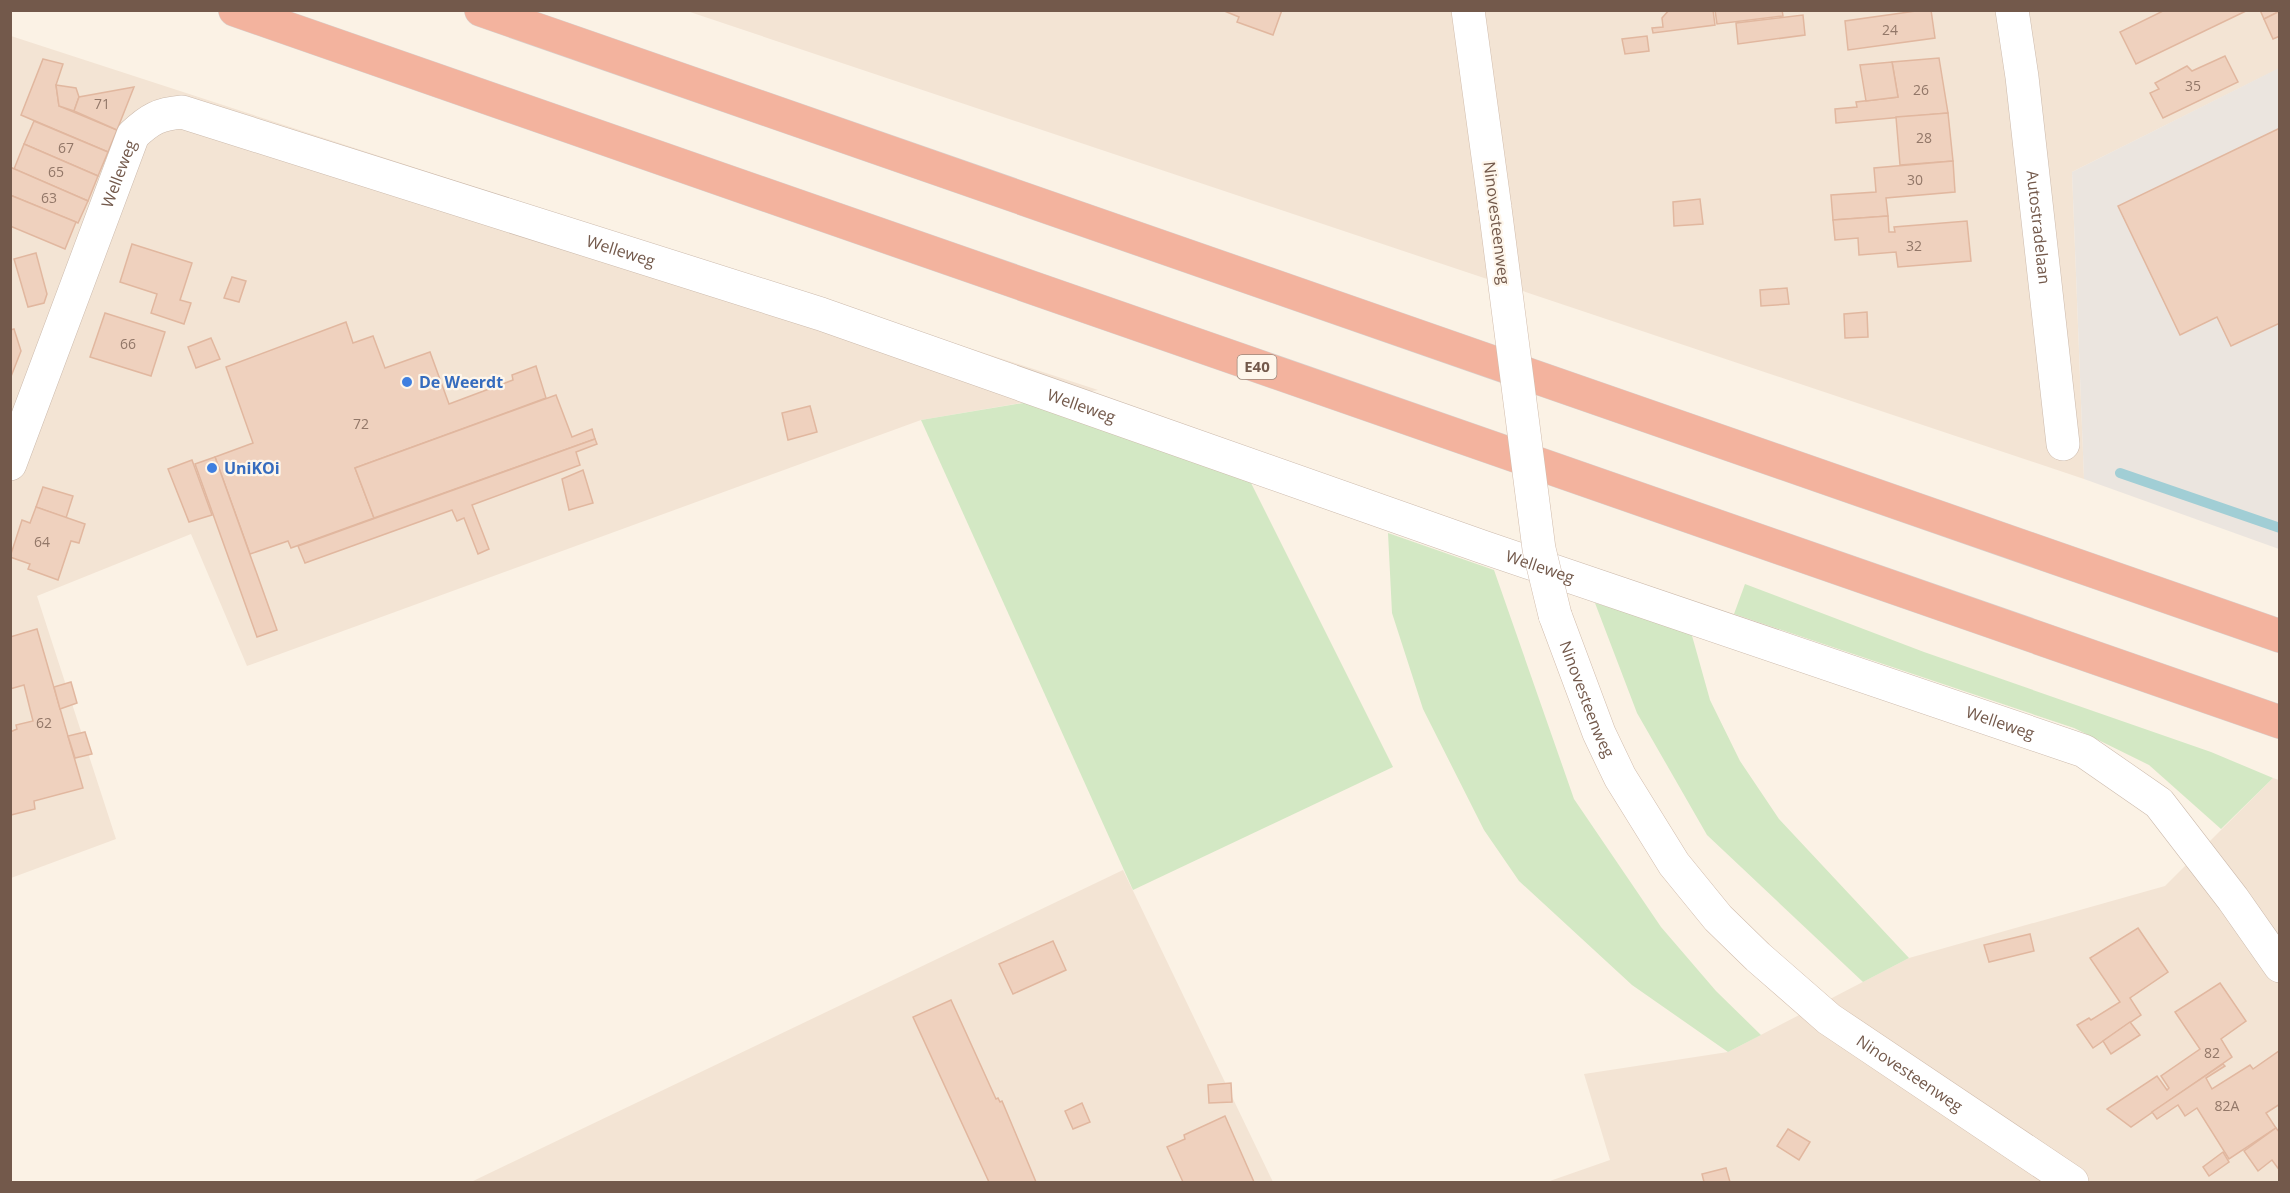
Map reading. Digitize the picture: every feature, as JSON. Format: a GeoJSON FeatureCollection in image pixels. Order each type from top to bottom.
{"type":"FeatureCollection","features":[{"type":"Feature","properties":{"kind":"highway","name":"E40"},"geometry":{"type":"LineString","coordinates":[[235,10],[2280,722]]}},
{"type":"Feature","properties":{"kind":"highway"},"geometry":{"type":"LineString","coordinates":[[481,10],[2280,636]]}},
{"type":"Feature","properties":{"kind":"street","name":"Ninovesteenweg"},"geometry":{"type":"LineString","coordinates":[[1468,10],[1539,549],[1555,615],[1599,734],[1620,777],[1674,864],[1718,918],[1758,957],[1830,1019],[2073,1182]]}},
{"type":"Feature","properties":{"kind":"street","name":"Autostradelaan"},"geometry":{"type":"LineString","coordinates":[[2012,10],[2022,77],[2063,444]]}},
{"type":"Feature","properties":{"kind":"street","name":"Welleweg"},"geometry":{"type":"LineString","coordinates":[[10,464],[134,135],[146,122],[164,114],[182,112],[820,314],[1484,548],[2084,751],[2159,802],[2233,899],[2280,966]]}},
{"type":"Feature","properties":{"kind":"shaded area"},"geometry":{"type":"Polygon","coordinates":[[[2279,10],[2280,68],[2072,172],[2084,479],[687,11],[2279,10]]]}},
{"type":"Feature","properties":{"kind":"shaded area"},"geometry":{"type":"Polygon","coordinates":[[[11,36],[1098,390],[921,420],[247,666],[191,534],[37,596],[116,839],[11,878],[11,36]]]}},
{"type":"Feature","properties":{"kind":"shaded area"},"geometry":{"type":"Polygon","coordinates":[[[2279,68],[2279,549],[2084,479],[2072,172],[2279,68]]]}},
{"type":"Feature","properties":{"kind":"shaded area"},"geometry":{"type":"Polygon","coordinates":[[[2273,778],[2279,780],[2279,1182],[1547,1182],[1610,1160],[1584,1074],[1728,1052],[1909,958],[2165,886],[2273,778]]]}},
{"type":"Feature","properties":{"kind":"shaded area"},"geometry":{"type":"Polygon","coordinates":[[[1123,870],[1273,1182],[471,1182],[1123,870]]]}},
{"type":"Feature","properties":{"kind":"green space"},"geometry":{"type":"Polygon","coordinates":[[[1035,401],[1248,477],[1393,767],[1133,890],[921,420],[1035,401]]]}},
{"type":"Feature","properties":{"kind":"green space"},"geometry":{"type":"Polygon","coordinates":[[[1388,533],[1494,570],[1574,799],[1661,927],[1716,991],[1761,1035],[1728,1052],[1632,985],[1519,881],[1484,830],[1423,709],[1392,613],[1388,533]]]}},
{"type":"Feature","properties":{"kind":"green space"},"geometry":{"type":"Polygon","coordinates":[[[1745,584],[1924,652],[2211,752],[2273,778],[2221,829],[2149,765],[2074,728],[1734,614],[1745,584]]]}},
{"type":"Feature","properties":{"kind":"green space"},"geometry":{"type":"Polygon","coordinates":[[[1595,603],[1691,632],[1710,700],[1740,761],[1779,819],[1909,958],[1863,982],[1707,835],[1637,713],[1595,603]]]}},
{"type":"Feature","properties":{"kind":"building"},"geometry":{"type":"Polygon","coordinates":[[[1222,10],[1282,10],[1273,35],[1237,22],[1239,17],[1222,10]]]}},
{"type":"Feature","properties":{"kind":"building"},"geometry":{"type":"Polygon","coordinates":[[[1669,10],[1713,10],[1715,25],[1653,33],[1652,28],[1663,27],[1662,18],[1669,10]]]}},
{"type":"Feature","properties":{"kind":"building"},"geometry":{"type":"Polygon","coordinates":[[[1715,10],[1782,10],[1783,16],[1717,24],[1715,10]]]}},
{"type":"Feature","properties":{"kind":"building"},"geometry":{"type":"Polygon","coordinates":[[[1931,10],[1935,38],[1848,50],[1845,21],[1931,10]]]}},
{"type":"Feature","properties":{"kind":"building"},"geometry":{"type":"Polygon","coordinates":[[[2165,10],[2246,11],[2136,64],[2120,32],[2165,10]]]}},
{"type":"Feature","properties":{"kind":"building"},"geometry":{"type":"Polygon","coordinates":[[[2260,10],[2280,10],[2280,11],[2264,19],[2260,10]]]}},
{"type":"Feature","properties":{"kind":"building"},"geometry":{"type":"Polygon","coordinates":[[[2280,11],[2280,36],[2273,39],[2264,19],[2280,11]]]}},
{"type":"Feature","properties":{"kind":"building"},"geometry":{"type":"Polygon","coordinates":[[[1803,15],[1805,35],[1738,44],[1736,23],[1803,15]]]}},
{"type":"Feature","properties":{"kind":"building"},"geometry":{"type":"Polygon","coordinates":[[[1647,36],[1649,51],[1625,54],[1622,39],[1647,36]]]}},
{"type":"Feature","properties":{"kind":"building"},"geometry":{"type":"Polygon","coordinates":[[[2225,56],[2238,82],[2163,118],[2150,93],[2159,89],[2155,83],[2187,66],[2192,71],[2225,56]]]}},
{"type":"Feature","properties":{"kind":"building"},"geometry":{"type":"Polygon","coordinates":[[[1939,58],[1948,113],[1836,123],[1835,109],[1857,107],[1856,102],[1898,97],[1892,62],[1939,58]]]}},
{"type":"Feature","properties":{"kind":"building"},"geometry":{"type":"Polygon","coordinates":[[[43,59],[63,64],[56,85],[59,106],[117,130],[108,152],[21,115],[43,59]]]}},
{"type":"Feature","properties":{"kind":"building"},"geometry":{"type":"Polygon","coordinates":[[[1892,62],[1898,97],[1866,101],[1860,65],[1892,62]]]}},
{"type":"Feature","properties":{"kind":"building"},"geometry":{"type":"Polygon","coordinates":[[[56,85],[76,88],[79,97],[74,111],[59,106],[56,85]]]}},
{"type":"Feature","properties":{"kind":"building"},"geometry":{"type":"Polygon","coordinates":[[[134,87],[117,130],[74,111],[79,97],[134,87]]]}},
{"type":"Feature","properties":{"kind":"building"},"geometry":{"type":"Polygon","coordinates":[[[1948,113],[1953,161],[1900,165],[1896,117],[1948,113]]]}},
{"type":"Feature","properties":{"kind":"building"},"geometry":{"type":"Polygon","coordinates":[[[34,121],[108,152],[98,176],[24,144],[34,121]]]}},
{"type":"Feature","properties":{"kind":"building"},"geometry":{"type":"Polygon","coordinates":[[[2280,128],[2280,323],[2231,346],[2217,317],[2180,335],[2118,206],[2280,128]]]}},
{"type":"Feature","properties":{"kind":"building"},"geometry":{"type":"Polygon","coordinates":[[[24,144],[98,176],[88,201],[14,169],[24,144]]]}},
{"type":"Feature","properties":{"kind":"building"},"geometry":{"type":"Polygon","coordinates":[[[1953,161],[1955,192],[1886,198],[1888,216],[1833,220],[1831,195],[1876,192],[1874,168],[1953,161]]]}},
{"type":"Feature","properties":{"kind":"building"},"geometry":{"type":"Polygon","coordinates":[[[10,167],[88,201],[78,223],[10,195],[10,167]]]}},
{"type":"Feature","properties":{"kind":"building"},"geometry":{"type":"Polygon","coordinates":[[[10,195],[76,222],[65,249],[10,226],[10,195]]]}},
{"type":"Feature","properties":{"kind":"building"},"geometry":{"type":"Polygon","coordinates":[[[1700,199],[1703,224],[1674,226],[1673,202],[1700,199]]]}},
{"type":"Feature","properties":{"kind":"building"},"geometry":{"type":"Polygon","coordinates":[[[1888,216],[1889,232],[1895,232],[1894,227],[1967,221],[1971,261],[1898,267],[1896,252],[1859,255],[1858,238],[1835,240],[1833,220],[1888,216]]]}},
{"type":"Feature","properties":{"kind":"building"},"geometry":{"type":"Polygon","coordinates":[[[132,244],[192,263],[180,300],[191,303],[184,324],[151,313],[157,294],[120,282],[132,244]]]}},
{"type":"Feature","properties":{"kind":"building"},"geometry":{"type":"Polygon","coordinates":[[[36,253],[47,294],[44,303],[28,307],[14,259],[36,253]]]}},
{"type":"Feature","properties":{"kind":"building"},"geometry":{"type":"Polygon","coordinates":[[[232,277],[246,281],[239,302],[224,298],[232,277]]]}},
{"type":"Feature","properties":{"kind":"building"},"geometry":{"type":"Polygon","coordinates":[[[1787,288],[1789,304],[1761,306],[1760,290],[1787,288]]]}},
{"type":"Feature","properties":{"kind":"building"},"geometry":{"type":"Polygon","coordinates":[[[1867,312],[1868,337],[1845,338],[1844,314],[1867,312]]]}},
{"type":"Feature","properties":{"kind":"building"},"geometry":{"type":"Polygon","coordinates":[[[105,313],[165,332],[151,376],[90,357],[105,313]]]}},
{"type":"Feature","properties":{"kind":"building"},"geometry":{"type":"Polygon","coordinates":[[[346,322],[353,343],[373,336],[385,368],[430,352],[449,404],[513,380],[512,375],[536,366],[546,398],[355,468],[374,518],[291,548],[288,541],[250,554],[215,457],[253,443],[226,367],[346,322]]]}},
{"type":"Feature","properties":{"kind":"building"},"geometry":{"type":"Polygon","coordinates":[[[14,329],[21,351],[10,379],[10,330],[14,329]]]}},
{"type":"Feature","properties":{"kind":"building"},"geometry":{"type":"Polygon","coordinates":[[[211,338],[220,359],[196,368],[188,347],[211,338]]]}},
{"type":"Feature","properties":{"kind":"building"},"geometry":{"type":"Polygon","coordinates":[[[556,395],[572,437],[592,429],[595,439],[374,518],[355,468],[556,395]]]}},
{"type":"Feature","properties":{"kind":"building"},"geometry":{"type":"Polygon","coordinates":[[[810,406],[817,432],[788,440],[782,413],[810,406]]]}},
{"type":"Feature","properties":{"kind":"building"},"geometry":{"type":"Polygon","coordinates":[[[595,439],[597,444],[576,452],[580,465],[472,505],[489,549],[478,554],[464,518],[457,521],[452,510],[305,563],[298,546],[595,439]]]}},
{"type":"Feature","properties":{"kind":"building"},"geometry":{"type":"Polygon","coordinates":[[[215,457],[277,630],[257,637],[195,464],[215,457]]]}},
{"type":"Feature","properties":{"kind":"building"},"geometry":{"type":"Polygon","coordinates":[[[192,460],[212,515],[189,522],[168,469],[192,460]]]}},
{"type":"Feature","properties":{"kind":"building"},"geometry":{"type":"Polygon","coordinates":[[[583,470],[593,503],[569,510],[562,479],[583,470]]]}},
{"type":"Feature","properties":{"kind":"building"},"geometry":{"type":"Polygon","coordinates":[[[43,487],[73,496],[66,518],[36,507],[43,487]]]}},
{"type":"Feature","properties":{"kind":"building"},"geometry":{"type":"Polygon","coordinates":[[[36,507],[85,524],[79,543],[71,541],[58,580],[28,569],[30,564],[10,557],[22,520],[30,523],[36,507]]]}},
{"type":"Feature","properties":{"kind":"building"},"geometry":{"type":"Polygon","coordinates":[[[37,629],[83,788],[34,801],[35,809],[11,815],[10,732],[17,729],[16,725],[33,721],[24,685],[10,689],[10,637],[37,629]]]}},
{"type":"Feature","properties":{"kind":"building"},"geometry":{"type":"Polygon","coordinates":[[[71,682],[77,703],[60,709],[54,687],[71,682]]]}},
{"type":"Feature","properties":{"kind":"building"},"geometry":{"type":"Polygon","coordinates":[[[85,732],[92,754],[75,758],[68,736],[85,732]]]}},
{"type":"Feature","properties":{"kind":"building"},"geometry":{"type":"Polygon","coordinates":[[[2138,928],[2168,972],[2130,998],[2141,1015],[2093,1048],[2077,1025],[2089,1018],[2091,1020],[2120,1002],[2090,958],[2138,928]]]}},
{"type":"Feature","properties":{"kind":"building"},"geometry":{"type":"Polygon","coordinates":[[[2030,934],[2034,951],[1989,962],[1984,945],[2030,934]]]}},
{"type":"Feature","properties":{"kind":"building"},"geometry":{"type":"Polygon","coordinates":[[[1053,941],[1066,970],[1013,994],[999,964],[1053,941]]]}},
{"type":"Feature","properties":{"kind":"building"},"geometry":{"type":"Polygon","coordinates":[[[2220,983],[2246,1021],[2221,1039],[2232,1057],[2131,1127],[2107,1109],[2157,1076],[2167,1090],[2169,1088],[2161,1076],[2200,1049],[2175,1012],[2220,983]]]}},
{"type":"Feature","properties":{"kind":"building"},"geometry":{"type":"Polygon","coordinates":[[[951,1000],[996,1099],[1002,1101],[1036,1182],[989,1182],[913,1017],[951,1000]]]}},
{"type":"Feature","properties":{"kind":"building"},"geometry":{"type":"Polygon","coordinates":[[[2130,1022],[2140,1035],[2111,1054],[2103,1041],[2130,1022]]]}},
{"type":"Feature","properties":{"kind":"building"},"geometry":{"type":"Polygon","coordinates":[[[2279,1051],[2280,1104],[2266,1113],[2276,1128],[2229,1159],[2197,1108],[2185,1116],[2178,1105],[2157,1119],[2152,1112],[2223,1064],[2225,1066],[2206,1078],[2212,1089],[2250,1065],[2253,1069],[2279,1051]]]}},
{"type":"Feature","properties":{"kind":"building"},"geometry":{"type":"Polygon","coordinates":[[[1231,1083],[1232,1102],[1209,1103],[1208,1085],[1231,1083]]]}},
{"type":"Feature","properties":{"kind":"building"},"geometry":{"type":"Polygon","coordinates":[[[1082,1103],[1090,1122],[1073,1129],[1065,1111],[1082,1103]]]}},
{"type":"Feature","properties":{"kind":"building"},"geometry":{"type":"Polygon","coordinates":[[[1225,1116],[1254,1182],[1183,1182],[1167,1147],[1185,1139],[1184,1135],[1225,1116]]]}},
{"type":"Feature","properties":{"kind":"building"},"geometry":{"type":"Polygon","coordinates":[[[2276,1128],[2280,1133],[2280,1171],[2272,1160],[2258,1171],[2244,1151],[2276,1128]]]}},
{"type":"Feature","properties":{"kind":"building"},"geometry":{"type":"Polygon","coordinates":[[[1788,1129],[1810,1142],[1799,1160],[1777,1146],[1788,1129]]]}},
{"type":"Feature","properties":{"kind":"building"},"geometry":{"type":"Polygon","coordinates":[[[2223,1152],[2229,1162],[2209,1176],[2203,1167],[2223,1152]]]}},
{"type":"Feature","properties":{"kind":"building"},"geometry":{"type":"Polygon","coordinates":[[[1726,1168],[1730,1182],[1704,1182],[1702,1174],[1726,1168]]]}},
{"type":"Feature","properties":{"kind":"waterway"},"geometry":{"type":"LineString","coordinates":[[2120,473],[2280,528]]}},
{"type":"Feature","properties":{"kind":"place","name":"De Weerdt"},"geometry":{"type":"Point","coordinates":[407,382]}},
{"type":"Feature","properties":{"kind":"place","name":"UniKOi"},"geometry":{"type":"Point","coordinates":[212,468]}}]}
